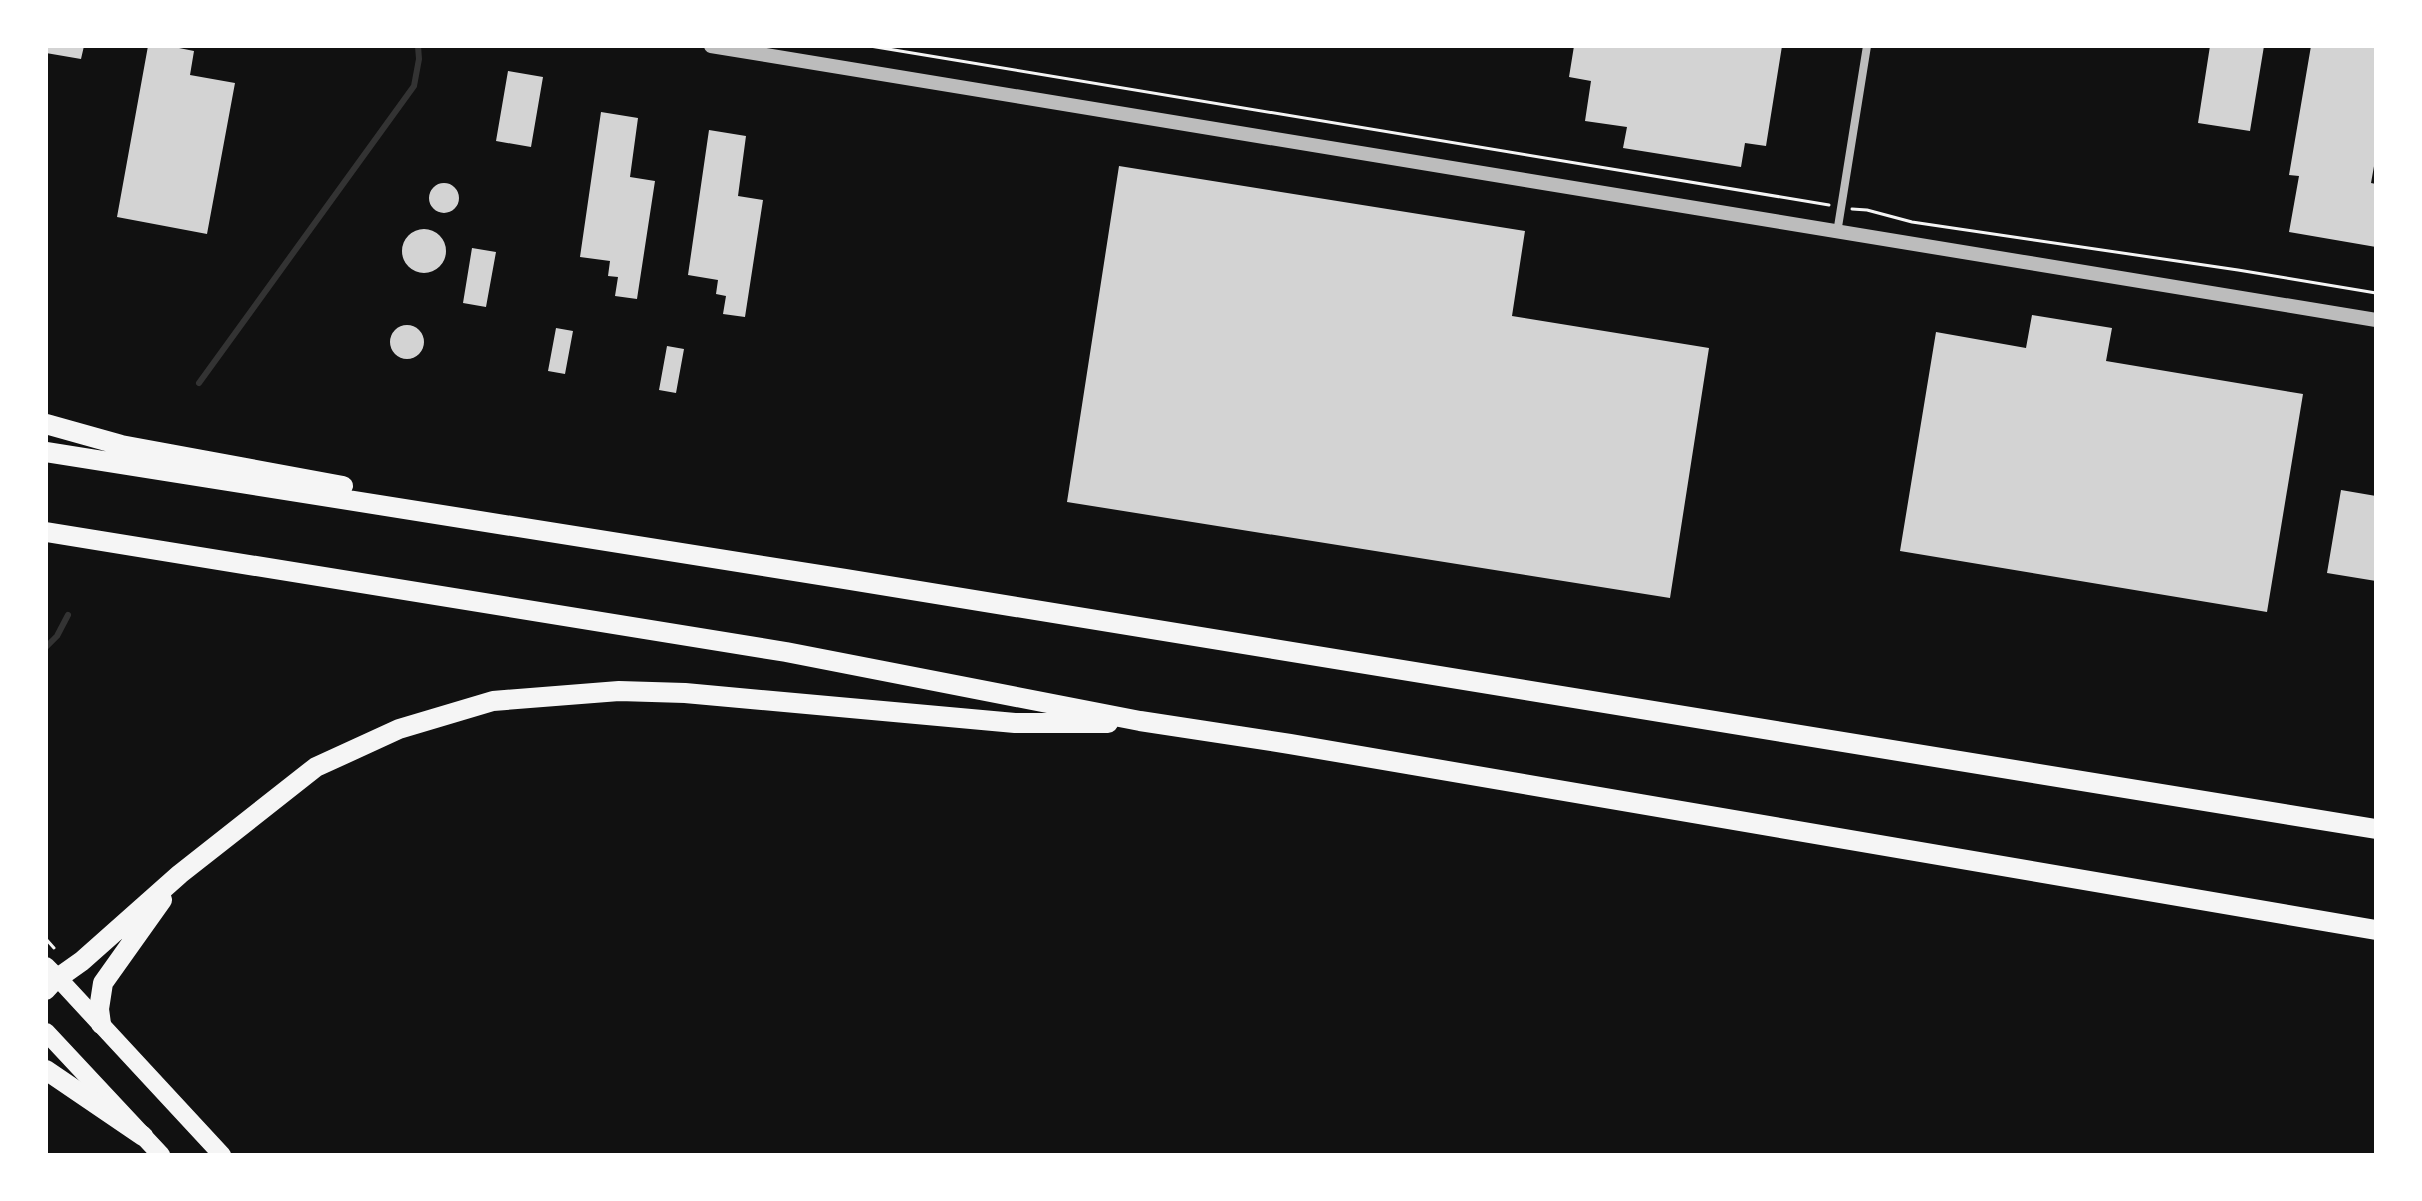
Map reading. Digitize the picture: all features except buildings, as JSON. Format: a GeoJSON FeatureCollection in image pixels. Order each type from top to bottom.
{"type":"FeatureCollection","features":[{"type":"Feature","properties":{"kind":"highway"},"geometry":{"type":"LineString","coordinates":[[46,424],[121,445],[845,579]]}},
{"type":"Feature","properties":{"kind":"highway"},"geometry":{"type":"LineString","coordinates":[[46,452],[2376,829]]}},
{"type":"Feature","properties":{"kind":"highway"},"geometry":{"type":"LineString","coordinates":[[46,532],[786,652],[1140,721],[2376,930]]}},
{"type":"Feature","properties":{"kind":"highway"},"geometry":{"type":"LineString","coordinates":[[50,978],[82,961],[180,874],[316,767],[399,729],[493,701],[619,691],[685,693],[1015,723],[1140,721]]}},
{"type":"Feature","properties":{"kind":"highway"},"geometry":{"type":"LineString","coordinates":[[101,1024],[99,1009],[103,983],[180,874]]}},
{"type":"Feature","properties":{"kind":"highway"},"geometry":{"type":"LineString","coordinates":[[46,1070],[143,1136]]}},
{"type":"Feature","properties":{"kind":"main road"},"geometry":{"type":"LineString","coordinates":[[50,978],[101,1024],[222,1155]]}},
{"type":"Feature","properties":{"kind":"main road"},"geometry":{"type":"LineString","coordinates":[[46,1032],[161,1155]]}},
{"type":"Feature","properties":{"kind":"street"},"geometry":{"type":"LineString","coordinates":[[711,46],[2376,320]]}},
{"type":"Feature","properties":{"kind":"street"},"geometry":{"type":"LineString","coordinates":[[1837,233],[1867,46]]}},
{"type":"Feature","properties":{"kind":"path"},"geometry":{"type":"LineString","coordinates":[[870,46],[1867,210],[1912,222],[2376,293]]}},
{"type":"Feature","properties":{"kind":"waterway"},"geometry":{"type":"LineString","coordinates":[[199,383],[414,86],[418,46]]}},
{"type":"Feature","properties":{"kind":"waterway"},"geometry":{"type":"LineString","coordinates":[[46,647],[57,636],[68,615]]}}]}
